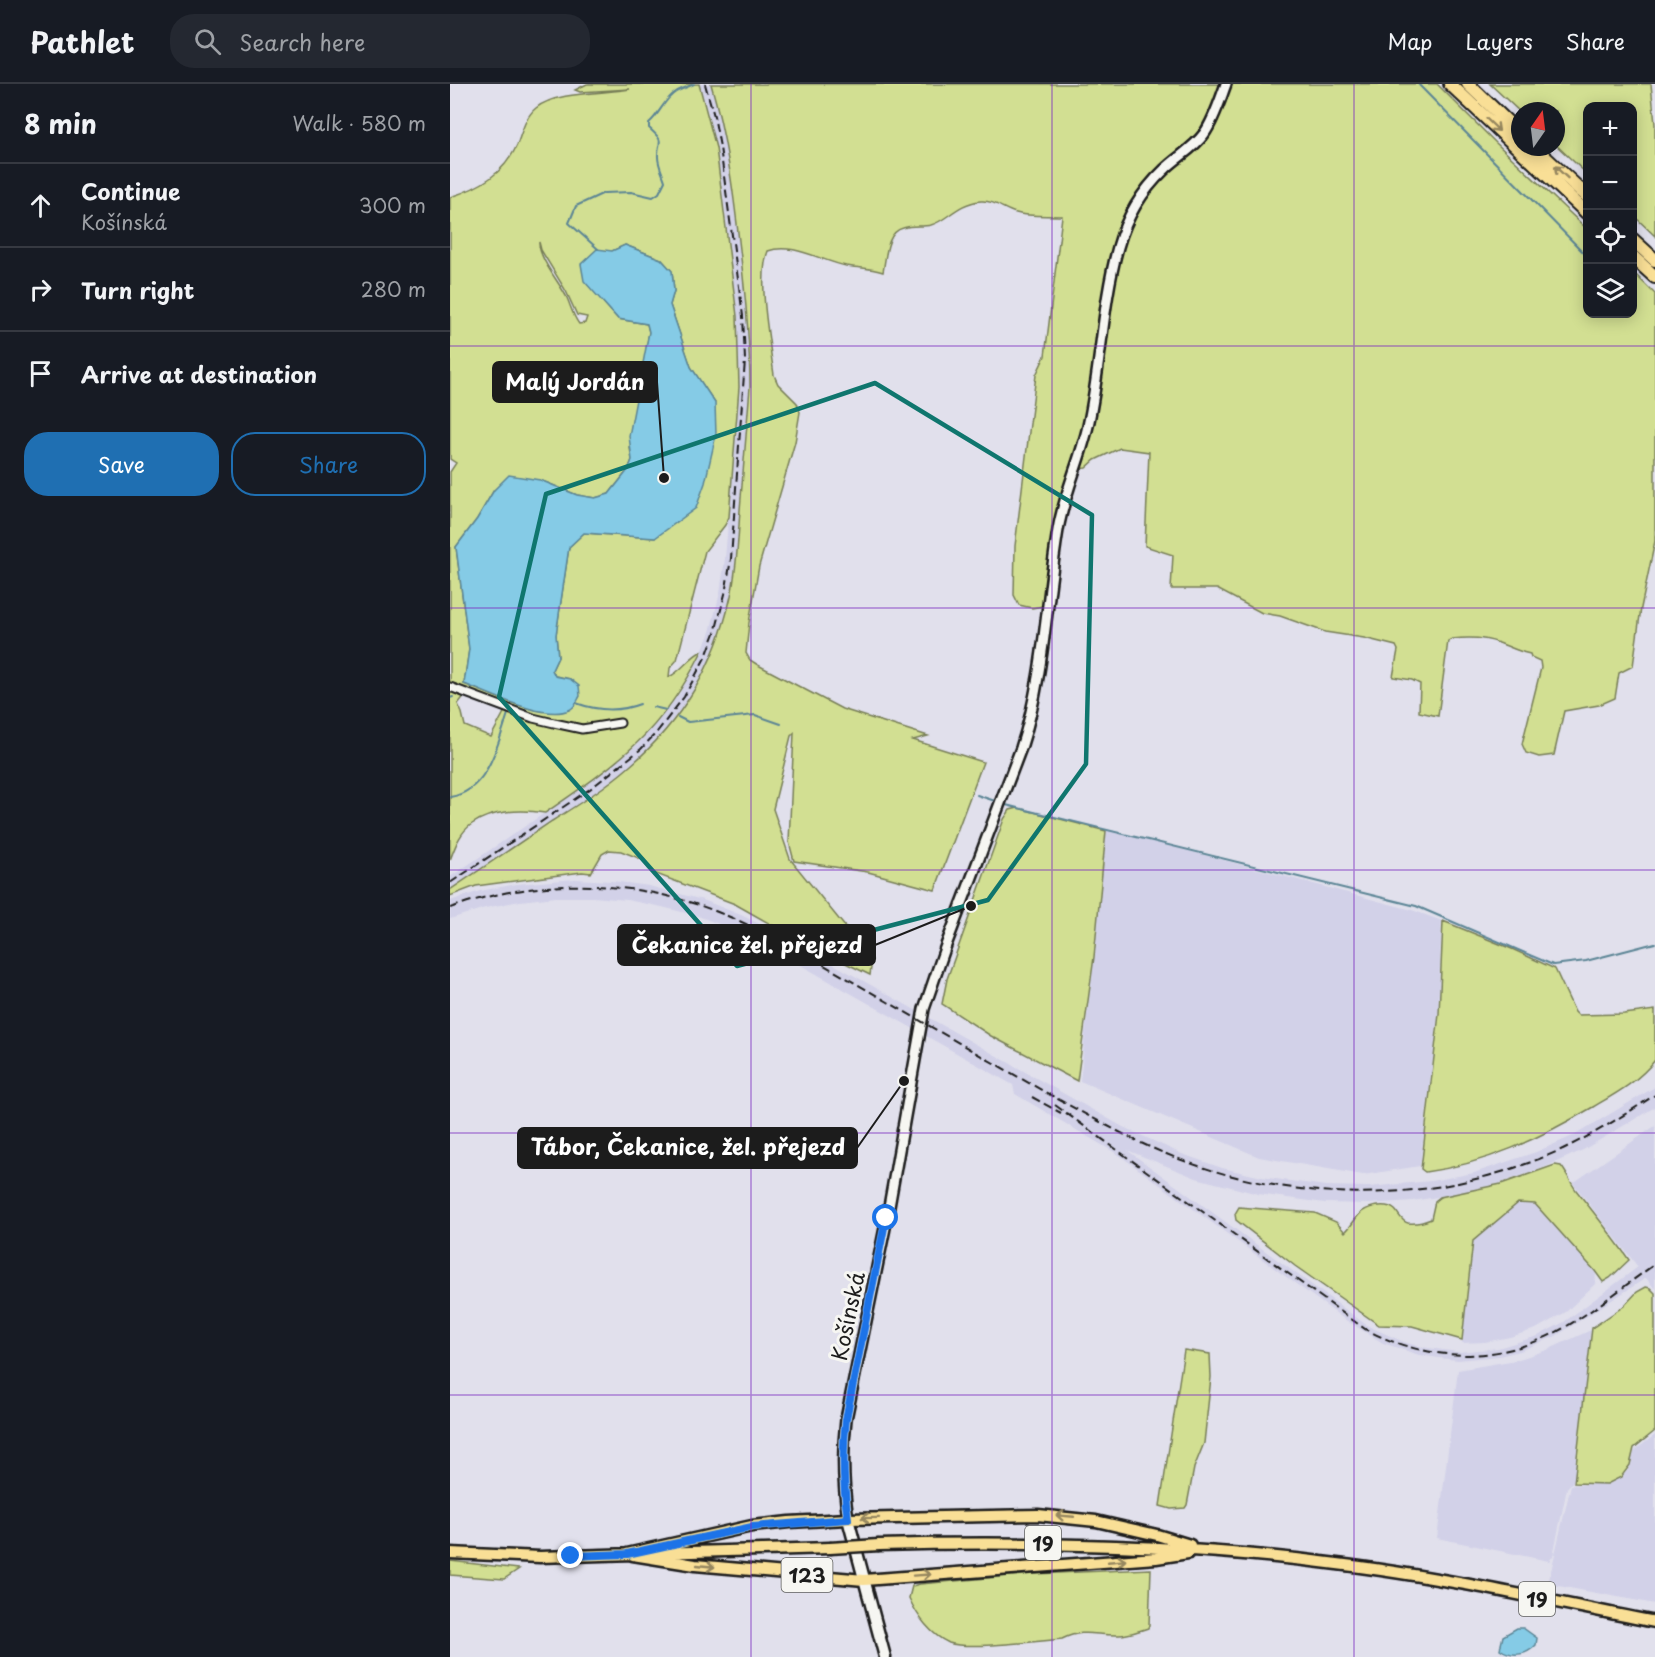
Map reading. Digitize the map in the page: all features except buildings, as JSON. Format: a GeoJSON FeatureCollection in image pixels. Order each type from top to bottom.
{"type":"FeatureCollection","features":[{"type":"Feature","properties":{"kind":"highway"},"geometry":{"type":"LineString","coordinates":[[1450,84],[1583,210]]}},
{"type":"Feature","properties":{"kind":"highway"},"geometry":{"type":"LineString","coordinates":[[1468,84],[1511,125]]}},
{"type":"Feature","properties":{"kind":"highway"},"geometry":{"type":"LineString","coordinates":[[1544,156],[1583,193]]}},
{"type":"Feature","properties":{"kind":"highway"},"geometry":{"type":"LineString","coordinates":[[1637,244],[1655,260]]}},
{"type":"Feature","properties":{"kind":"highway"},"geometry":{"type":"LineString","coordinates":[[1637,261],[1655,277]]}},
{"type":"Feature","properties":{"kind":"main road"},"geometry":{"type":"LineString","coordinates":[[627,1554],[752,1527],[848,1519],[1038,1515],[1096,1521],[1157,1534],[1207,1550]]}},
{"type":"Feature","properties":{"kind":"main road","name":"Košínská"},"geometry":{"type":"LineString","coordinates":[[848,1519],[885,1657]]}},
{"type":"Feature","properties":{"kind":"main road","name":"19"},"geometry":{"type":"LineString","coordinates":[[450,1553],[540,1557],[1007,1542],[1080,1543],[1207,1550],[1339,1564],[1419,1576],[1655,1622]]}},
{"type":"Feature","properties":{"kind":"main road"},"geometry":{"type":"LineString","coordinates":[[864,1580],[1144,1559],[1207,1550]]}},
{"type":"Feature","properties":{"kind":"main road","name":"123"},"geometry":{"type":"LineString","coordinates":[[627,1554],[695,1565],[864,1580]]}},
{"type":"Feature","properties":{"kind":"street","name":"Košínská"},"geometry":{"type":"LineString","coordinates":[[848,1519],[843,1484],[842,1450],[846,1419],[886,1218],[920,1026],[933,981],[1033,711],[1059,522],[1088,427],[1109,287],[1124,228],[1132,211],[1149,187],[1206,131],[1226,84]]}},
{"type":"Feature","properties":{"kind":"street"},"geometry":{"type":"LineString","coordinates":[[450,687],[533,718],[582,729],[620,723]]}},
{"type":"Feature","properties":{"kind":"highlighted area"},"geometry":{"type":"Polygon","coordinates":[[[875,383],[1092,515],[1086,764],[988,900],[737,966],[499,697],[546,494],[875,383]]]}},
{"type":"Feature","properties":{"kind":"shaded area"},"geometry":{"type":"Polygon","coordinates":[[[699,84],[711,84],[727,146],[748,315],[750,360],[750,387],[736,560],[731,595],[720,635],[712,656],[688,700],[645,753],[629,768],[593,794],[450,890],[450,877],[586,785],[637,745],[679,694],[710,632],[720,593],[725,559],[739,387],[739,360],[737,316],[722,186],[709,117],[699,84]]]}},
{"type":"Feature","properties":{"kind":"shaded area"},"geometry":{"type":"Polygon","coordinates":[[[1107,829],[1412,910],[1442,921],[1438,1018],[1420,1166],[1363,1175],[1259,1157],[1080,1081],[1107,829]]]}},
{"type":"Feature","properties":{"kind":"shaded area"},"geometry":{"type":"Polygon","coordinates":[[[575,879],[649,886],[703,900],[741,915],[782,935],[1123,1127],[1182,1154],[1222,1168],[1262,1177],[1326,1186],[1369,1187],[1431,1181],[1474,1173],[1536,1152],[1575,1135],[1655,1087],[1655,1107],[1583,1150],[1543,1168],[1498,1184],[1457,1194],[1412,1201],[1369,1204],[1325,1203],[1258,1194],[1196,1178],[1127,1150],[1368,1326],[1421,1347],[1458,1352],[1498,1348],[1538,1336],[1564,1322],[1638,1267],[1573,1183],[1655,1126],[1655,1289],[1646,1278],[1556,1336],[1520,1351],[1499,1356],[1458,1360],[1439,1358],[1419,1355],[1383,1343],[1344,1319],[1119,1155],[1015,1094],[1013,1085],[774,950],[734,930],[698,916],[662,907],[627,900],[593,897],[556,897],[520,901],[485,908],[450,919],[450,901],[480,891],[517,884],[575,879]]]}},
{"type":"Feature","properties":{"kind":"shaded area"},"geometry":{"type":"Polygon","coordinates":[[[1518,1203],[1535,1205],[1596,1273],[1595,1284],[1566,1312],[1536,1329],[1485,1342],[1462,1343],[1474,1240],[1518,1203]]]}},
{"type":"Feature","properties":{"kind":"shaded area"},"geometry":{"type":"Polygon","coordinates":[[[1591,1330],[1575,1479],[1567,1488],[1553,1556],[1549,1561],[1437,1538],[1458,1370],[1516,1360],[1547,1350],[1591,1330]]]}},
{"type":"Feature","properties":{"kind":"shaded area"},"geometry":{"type":"Polygon","coordinates":[[[1655,1435],[1655,1604],[1548,1584],[1571,1485],[1591,1484],[1621,1477],[1628,1470],[1634,1451],[1655,1435]]]}},
{"type":"Feature","properties":{"kind":"green space"},"geometry":{"type":"Polygon","coordinates":[[[587,84],[699,84],[716,148],[737,316],[739,387],[729,517],[705,551],[677,660],[670,668],[669,677],[702,651],[671,704],[654,725],[636,744],[595,778],[545,813],[527,811],[498,813],[472,824],[461,835],[450,860],[450,472],[456,463],[450,459],[450,197],[481,184],[498,172],[512,155],[524,125],[536,108],[568,96],[630,89],[580,92],[575,90],[587,84]],[[539,242],[542,255],[567,298],[577,321],[579,324],[585,323],[587,317],[577,315],[566,291],[541,250],[539,242]],[[625,245],[612,251],[603,302],[618,319],[647,324],[649,332],[630,448],[632,460],[628,470],[609,494],[595,498],[577,495],[540,480],[494,490],[477,519],[456,547],[469,649],[464,684],[535,710],[550,712],[573,707],[570,679],[555,676],[552,670],[558,657],[556,635],[569,547],[584,533],[655,538],[715,403],[691,367],[670,305],[674,291],[672,271],[661,259],[625,245]],[[468,691],[458,704],[465,726],[491,737],[508,705],[468,691]]]}},
{"type":"Feature","properties":{"kind":"green space"},"geometry":{"type":"Polygon","coordinates":[[[711,84],[1437,84],[1583,225],[1583,318],[1637,318],[1637,276],[1655,294],[1655,541],[1641,608],[1633,666],[1619,673],[1615,698],[1599,705],[1564,711],[1554,755],[1539,757],[1526,753],[1522,744],[1541,668],[1540,661],[1531,657],[1530,654],[1482,639],[1458,638],[1448,641],[1438,716],[1419,712],[1420,684],[1412,680],[1393,677],[1398,650],[1396,646],[1325,632],[1280,616],[1262,613],[1217,589],[1171,589],[1173,555],[1145,546],[1149,452],[1120,448],[1095,460],[1086,468],[1074,469],[1043,606],[1032,608],[1019,605],[1014,595],[1015,546],[1036,375],[1045,356],[1062,216],[1021,214],[990,202],[973,202],[959,208],[937,223],[897,230],[888,246],[883,272],[836,264],[797,250],[777,249],[768,251],[764,277],[765,312],[774,375],[778,384],[797,403],[800,412],[795,442],[759,566],[746,653],[750,660],[758,665],[842,709],[928,736],[913,740],[983,762],[935,890],[868,872],[794,861],[789,842],[794,733],[791,736],[773,809],[790,859],[872,960],[870,975],[817,949],[816,938],[814,946],[811,947],[735,904],[651,872],[644,860],[621,851],[609,850],[602,854],[591,873],[582,872],[476,886],[450,896],[450,890],[602,788],[649,749],[681,710],[694,689],[706,667],[724,621],[736,564],[750,369],[745,296],[734,201],[711,84]]]}},
{"type":"Feature","properties":{"kind":"green space"},"geometry":{"type":"Polygon","coordinates":[[[1490,84],[1651,84],[1655,124],[1655,236],[1637,219],[1637,102],[1583,102],[1583,170],[1565,153],[1565,102],[1511,104],[1490,84]]]}},
{"type":"Feature","properties":{"kind":"green space"},"geometry":{"type":"Polygon","coordinates":[[[1018,808],[1106,831],[1094,957],[1077,1081],[991,1036],[942,1004],[947,979],[1004,819],[1010,810],[1018,808]]]}},
{"type":"Feature","properties":{"kind":"green space"},"geometry":{"type":"Polygon","coordinates":[[[1443,921],[1555,969],[1578,1015],[1624,1014],[1655,1010],[1655,1060],[1634,1081],[1618,1092],[1533,1139],[1470,1163],[1425,1172],[1421,1169],[1439,1014],[1443,921]]]}},
{"type":"Feature","properties":{"kind":"green space"},"geometry":{"type":"Polygon","coordinates":[[[1555,1165],[1561,1166],[1576,1190],[1629,1260],[1603,1282],[1535,1204],[1518,1203],[1473,1241],[1462,1340],[1412,1326],[1379,1325],[1295,1266],[1236,1220],[1235,1214],[1239,1207],[1315,1213],[1336,1222],[1345,1232],[1363,1211],[1383,1206],[1395,1210],[1406,1222],[1417,1223],[1431,1219],[1435,1201],[1440,1197],[1501,1184],[1555,1165]]]}},
{"type":"Feature","properties":{"kind":"green space"},"geometry":{"type":"Polygon","coordinates":[[[1646,1287],[1655,1293],[1655,1431],[1634,1448],[1630,1465],[1621,1477],[1607,1484],[1574,1483],[1592,1328],[1624,1306],[1637,1292],[1646,1287]]]}},
{"type":"Feature","properties":{"kind":"green space"},"geometry":{"type":"Polygon","coordinates":[[[1184,1350],[1210,1354],[1211,1377],[1204,1443],[1194,1468],[1187,1505],[1185,1508],[1171,1509],[1160,1506],[1184,1350]]]}},
{"type":"Feature","properties":{"kind":"green space"},"geometry":{"type":"Polygon","coordinates":[[[450,1561],[519,1569],[504,1579],[450,1575],[450,1561]]]}},
{"type":"Feature","properties":{"kind":"green space"},"geometry":{"type":"Polygon","coordinates":[[[1151,1569],[1148,1628],[1123,1635],[1084,1633],[1062,1639],[1021,1643],[958,1645],[942,1640],[931,1630],[920,1618],[909,1598],[912,1586],[920,1584],[1033,1574],[1151,1569]]]}},
{"type":"Feature","properties":{"kind":"water"},"geometry":{"type":"Polygon","coordinates":[[[625,245],[661,259],[672,271],[674,291],[670,305],[691,367],[715,403],[716,435],[705,483],[696,508],[655,538],[584,533],[569,547],[556,635],[558,657],[552,670],[555,676],[570,679],[579,686],[580,696],[569,710],[546,712],[516,704],[464,684],[469,649],[456,547],[477,519],[494,490],[509,475],[540,480],[577,495],[595,498],[609,494],[628,470],[632,460],[629,436],[649,332],[647,324],[618,319],[584,281],[581,264],[597,249],[612,251],[625,245]]]}},
{"type":"Feature","properties":{"kind":"water"},"geometry":{"type":"Polygon","coordinates":[[[1517,1628],[1523,1628],[1537,1638],[1536,1645],[1518,1654],[1500,1649],[1503,1636],[1517,1628]]]}},
{"type":"Feature","properties":{"kind":"waterway"},"geometry":{"type":"LineString","coordinates":[[598,249],[569,223],[576,206],[604,193],[631,192],[653,197],[659,193],[665,181],[658,160],[660,142],[649,128],[649,123],[672,95],[694,84]]}},
{"type":"Feature","properties":{"kind":"waterway"},"geometry":{"type":"LineString","coordinates":[[1418,84],[1583,252]]}},
{"type":"Feature","properties":{"kind":"waterway"},"geometry":{"type":"LineString","coordinates":[[576,703],[608,710],[640,704]]}},
{"type":"Feature","properties":{"kind":"waterway"},"geometry":{"type":"LineString","coordinates":[[653,707],[666,710]]}},
{"type":"Feature","properties":{"kind":"waterway"},"geometry":{"type":"LineString","coordinates":[[450,797],[463,793],[483,775],[496,750],[509,711]]}},
{"type":"Feature","properties":{"kind":"waterway"},"geometry":{"type":"LineString","coordinates":[[678,717],[688,722],[755,715],[781,724]]}},
{"type":"Feature","properties":{"kind":"waterway"},"geometry":{"type":"LineString","coordinates":[[977,795],[995,801]]}},
{"type":"Feature","properties":{"kind":"waterway"},"geometry":{"type":"LineString","coordinates":[[1006,805],[1416,906],[1553,965],[1586,961],[1655,943]]}},
{"type":"Feature","properties":{"kind":"railway"},"geometry":{"type":"LineString","coordinates":[[450,883],[590,789],[641,749],[684,697],[707,654],[715,633],[731,559],[745,360],[743,316],[720,147],[705,84]]}},
{"type":"Feature","properties":{"kind":"railway"},"geometry":{"type":"LineString","coordinates":[[450,908],[483,898],[551,887],[620,888],[687,901],[742,922],[785,943],[1045,1092],[1141,1143],[1189,1163],[1238,1178],[1288,1187],[1339,1192],[1389,1192],[1440,1186],[1490,1175],[1570,1146],[1655,1095]]}},
{"type":"Feature","properties":{"kind":"railway"},"geometry":{"type":"LineString","coordinates":[[1032,1097],[1061,1113]]}},
{"type":"Feature","properties":{"kind":"railway"},"geometry":{"type":"LineString","coordinates":[[1055,1105],[1365,1329],[1386,1339],[1429,1352],[1473,1355],[1517,1348],[1539,1340],[1568,1325],[1655,1264]]}},
{"type":"Feature","properties":{"kind":"place","name":"Malý Jordán"},"geometry":{"type":"Point","coordinates":[664,478]}},
{"type":"Feature","properties":{"kind":"place","name":"Čekanice žel. přejezd"},"geometry":{"type":"Point","coordinates":[971,906]}},
{"type":"Feature","properties":{"kind":"place","name":"Tábor, Čekanice, žel. přejezd"},"geometry":{"type":"Point","coordinates":[904,1081]}},
{"type":"Feature","properties":{"kind":"route"},"geometry":{"type":"LineString","coordinates":[[571,1556],[627,1554],[752,1527],[789,1522],[848,1519],[843,1484],[842,1450],[846,1419],[886,1218]]}}]}
